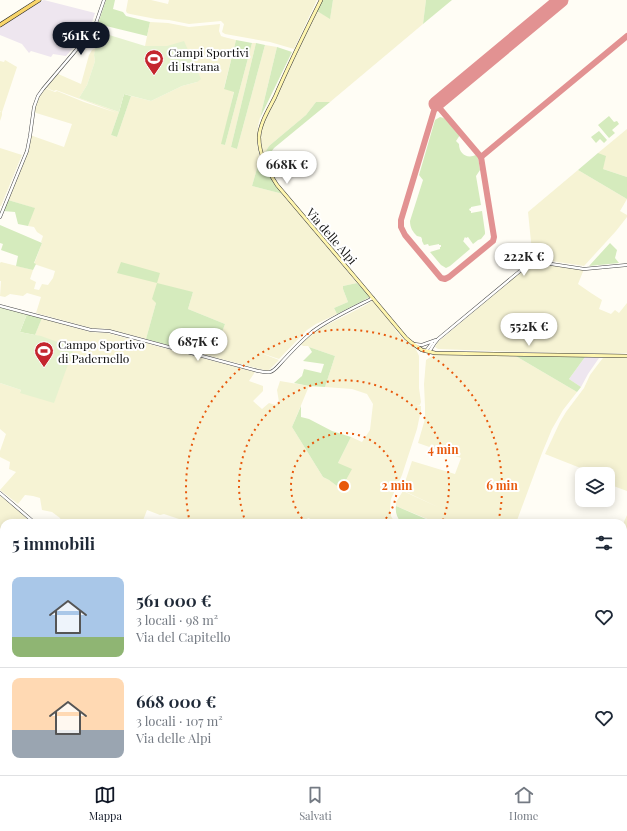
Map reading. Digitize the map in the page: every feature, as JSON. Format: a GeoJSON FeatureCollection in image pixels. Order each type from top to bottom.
{"type":"FeatureCollection","features":[{"type":"Feature","properties":{"kind":"main road"},"geometry":{"type":"LineString","coordinates":[[0,25],[39,0]]}},
{"type":"Feature","properties":{"kind":"main road","name":"Via delle Alpi"},"geometry":{"type":"LineString","coordinates":[[321,0],[260,128],[260,144],[263,159],[277,185],[374,298],[400,331],[412,343],[428,352]]}},
{"type":"Feature","properties":{"kind":"main road"},"geometry":{"type":"LineString","coordinates":[[428,352],[627,356]]}},
{"type":"Feature","properties":{"kind":"street"},"geometry":{"type":"LineString","coordinates":[[0,217],[27,152],[36,102],[40,92],[92,31],[104,0]]}},
{"type":"Feature","properties":{"kind":"street"},"geometry":{"type":"LineString","coordinates":[[428,352],[431,344],[520,271],[532,264],[538,262],[584,268],[627,265]]}},
{"type":"Feature","properties":{"kind":"street"},"geometry":{"type":"LineString","coordinates":[[0,306],[91,330],[109,331],[266,373],[272,372],[287,355],[313,331],[374,298]]}},
{"type":"Feature","properties":{"kind":"street"},"geometry":{"type":"LineString","coordinates":[[428,352],[438,339]]}},
{"type":"Feature","properties":{"kind":"street"},"geometry":{"type":"LineString","coordinates":[[412,343],[422,346],[434,342]]}},
{"type":"Feature","properties":{"kind":"street"},"geometry":{"type":"LineString","coordinates":[[432,347],[433,351],[436,353]]}},
{"type":"Feature","properties":{"kind":"street"},"geometry":{"type":"LineString","coordinates":[[0,493],[30,519]]}},
{"type":"Feature","properties":{"kind":"shaded area"},"geometry":{"type":"Polygon","coordinates":[[[44,0],[95,13],[90,28],[66,56],[53,54],[51,57],[31,51],[29,53],[22,44],[0,35],[0,25],[44,0]]]}},
{"type":"Feature","properties":{"kind":"shaded area"},"geometry":{"type":"Polygon","coordinates":[[[128,0],[151,0],[168,4],[169,0],[317,0],[294,49],[270,42],[225,34],[222,32],[224,24],[221,21],[189,24],[130,14],[126,11],[128,0]]]}},
{"type":"Feature","properties":{"kind":"shaded area"},"geometry":{"type":"Polygon","coordinates":[[[333,0],[426,0],[423,24],[330,102],[316,102],[306,115],[269,146],[263,156],[261,140],[262,127],[317,11],[330,18],[333,0]]]}},
{"type":"Feature","properties":{"kind":"shaded area"},"geometry":{"type":"Polygon","coordinates":[[[150,22],[168,23],[189,27],[220,24],[219,31],[221,36],[236,40],[224,88],[234,91],[222,144],[225,145],[252,43],[256,43],[231,147],[237,149],[265,45],[277,47],[258,126],[257,144],[260,158],[252,186],[283,194],[357,283],[343,286],[348,302],[334,308],[337,314],[307,330],[279,359],[258,352],[279,360],[268,371],[175,347],[180,333],[187,328],[220,338],[225,324],[188,309],[193,292],[156,303],[146,339],[108,329],[91,328],[36,313],[41,297],[27,293],[23,296],[10,294],[5,297],[0,296],[1,262],[33,270],[30,279],[36,282],[34,289],[39,290],[42,284],[48,285],[53,278],[55,271],[34,264],[43,236],[37,232],[34,227],[28,226],[34,208],[8,200],[30,145],[30,135],[64,147],[72,124],[33,112],[40,94],[45,88],[117,113],[56,90],[54,91],[44,87],[56,73],[81,84],[89,55],[92,50],[96,48],[94,55],[95,61],[87,85],[79,98],[119,112],[111,135],[117,137],[131,96],[151,101],[182,86],[197,82],[167,46],[145,46],[150,22]]]}},
{"type":"Feature","properties":{"kind":"shaded area"},"geometry":{"type":"Polygon","coordinates":[[[5,60],[17,67],[0,121],[0,61],[4,62],[5,60]]]}},
{"type":"Feature","properties":{"kind":"shaded area"},"geometry":{"type":"Polygon","coordinates":[[[627,129],[627,177],[603,169],[598,153],[627,129]]]}},
{"type":"Feature","properties":{"kind":"shaded area"},"geometry":{"type":"Polygon","coordinates":[[[0,148],[22,155],[1,206],[0,206],[0,148]]]}},
{"type":"Feature","properties":{"kind":"shaded area"},"geometry":{"type":"Polygon","coordinates":[[[578,170],[627,199],[620,211],[627,215],[627,217],[584,266],[545,260],[533,261],[528,212],[578,170]]]}},
{"type":"Feature","properties":{"kind":"shaded area"},"geometry":{"type":"Polygon","coordinates":[[[538,263],[584,269],[578,284],[602,300],[599,309],[611,314],[615,310],[619,313],[627,303],[627,353],[602,354],[491,351],[438,349],[435,347],[439,341],[522,271],[531,265],[538,263]]]}},
{"type":"Feature","properties":{"kind":"shaded area"},"geometry":{"type":"Polygon","coordinates":[[[371,300],[372,300],[388,319],[405,341],[415,347],[419,356],[419,388],[421,402],[420,405],[416,405],[421,406],[421,410],[417,429],[402,475],[391,499],[390,509],[393,519],[179,519],[164,514],[160,515],[147,510],[144,519],[60,519],[52,512],[42,510],[40,498],[25,495],[18,504],[0,490],[16,472],[9,469],[10,462],[0,457],[0,451],[6,434],[0,429],[0,383],[21,390],[20,392],[74,348],[35,335],[42,318],[90,332],[107,333],[255,372],[249,381],[263,386],[263,391],[253,401],[262,409],[269,403],[275,405],[279,402],[277,390],[280,381],[309,386],[292,427],[323,477],[341,489],[338,463],[351,437],[362,442],[370,430],[373,404],[367,394],[352,389],[325,387],[335,356],[300,344],[310,334],[372,301],[371,300]]]}},
{"type":"Feature","properties":{"kind":"shaded area"},"geometry":{"type":"Polygon","coordinates":[[[444,353],[514,355],[577,392],[563,410],[552,429],[517,519],[427,519],[396,506],[396,502],[403,491],[440,508],[402,490],[412,461],[455,474],[461,458],[418,443],[425,419],[424,384],[426,360],[434,355],[444,353]]]}},
{"type":"Feature","properties":{"kind":"shaded area"},"geometry":{"type":"Polygon","coordinates":[[[585,357],[599,358],[581,387],[569,379],[585,357]]]}},
{"type":"Feature","properties":{"kind":"shaded area"},"geometry":{"type":"Polygon","coordinates":[[[627,357],[627,491],[615,487],[615,467],[578,467],[545,454],[566,412],[584,388],[590,375],[603,358],[627,357]]]}},
{"type":"Feature","properties":{"kind":"shaded area"},"geometry":{"type":"Polygon","coordinates":[[[0,495],[28,519],[0,519],[0,495]]]}},
{"type":"Feature","properties":{"kind":"green space"},"geometry":{"type":"Polygon","coordinates":[[[106,0],[115,0],[113,9],[123,12],[126,16],[150,22],[147,36],[98,24],[106,0]]]}},
{"type":"Feature","properties":{"kind":"green space"},"geometry":{"type":"Polygon","coordinates":[[[322,0],[333,0],[330,19],[317,11],[322,0]]]}},
{"type":"Feature","properties":{"kind":"green space"},"geometry":{"type":"Polygon","coordinates":[[[426,0],[452,0],[423,24],[426,0]]]}},
{"type":"Feature","properties":{"kind":"green space"},"geometry":{"type":"Polygon","coordinates":[[[93,30],[145,46],[167,46],[184,41],[201,79],[197,82],[182,86],[151,101],[124,94],[119,112],[79,98],[87,85],[95,61],[94,55],[97,40],[90,34],[93,30]]]}},
{"type":"Feature","properties":{"kind":"green space"},"geometry":{"type":"Polygon","coordinates":[[[236,40],[252,43],[225,145],[221,144],[234,92],[224,89],[236,40]]]}},
{"type":"Feature","properties":{"kind":"green space"},"geometry":{"type":"Polygon","coordinates":[[[256,43],[265,45],[237,149],[231,147],[256,43]]]}},
{"type":"Feature","properties":{"kind":"green space"},"geometry":{"type":"Polygon","coordinates":[[[277,47],[292,52],[260,118],[277,47]]]}},
{"type":"Feature","properties":{"kind":"green space"},"geometry":{"type":"Polygon","coordinates":[[[124,94],[131,96],[117,137],[111,135],[124,94]]]}},
{"type":"Feature","properties":{"kind":"green space"},"geometry":{"type":"Polygon","coordinates":[[[316,102],[330,102],[274,148],[265,161],[263,156],[269,146],[306,115],[316,102]]]}},
{"type":"Feature","properties":{"kind":"green space"},"geometry":{"type":"Polygon","coordinates":[[[609,116],[614,122],[617,121],[619,124],[612,130],[615,133],[609,138],[598,125],[609,116]]]}},
{"type":"Feature","properties":{"kind":"green space"},"geometry":{"type":"Polygon","coordinates":[[[440,117],[448,122],[460,135],[456,141],[459,144],[459,148],[462,153],[467,156],[476,155],[478,157],[480,170],[476,176],[481,205],[471,207],[469,209],[471,213],[482,211],[485,232],[481,239],[473,244],[468,237],[465,237],[463,241],[470,249],[446,268],[441,265],[430,252],[440,249],[441,245],[424,245],[421,237],[417,236],[412,230],[410,221],[423,180],[419,175],[435,120],[440,117]]]}},
{"type":"Feature","properties":{"kind":"green space"},"geometry":{"type":"Polygon","coordinates":[[[599,131],[607,140],[604,143],[600,139],[596,143],[591,137],[599,131]]]}},
{"type":"Feature","properties":{"kind":"green space"},"geometry":{"type":"Polygon","coordinates":[[[598,153],[606,156],[603,169],[627,177],[627,199],[578,170],[598,153]]]}},
{"type":"Feature","properties":{"kind":"green space"},"geometry":{"type":"Polygon","coordinates":[[[260,158],[264,169],[283,194],[252,186],[260,158]]]}},
{"type":"Feature","properties":{"kind":"green space"},"geometry":{"type":"Polygon","coordinates":[[[8,200],[35,208],[28,226],[18,224],[15,212],[3,211],[8,200]]]}},
{"type":"Feature","properties":{"kind":"green space"},"geometry":{"type":"Polygon","coordinates":[[[0,225],[42,243],[34,263],[36,264],[33,270],[16,266],[18,256],[1,250],[3,244],[0,243],[0,225]]]}},
{"type":"Feature","properties":{"kind":"green space"},"geometry":{"type":"Polygon","coordinates":[[[610,243],[617,250],[615,258],[619,263],[589,266],[610,243]]]}},
{"type":"Feature","properties":{"kind":"green space"},"geometry":{"type":"Polygon","coordinates":[[[121,262],[160,273],[157,283],[117,273],[121,262]]]}},
{"type":"Feature","properties":{"kind":"green space"},"geometry":{"type":"Polygon","coordinates":[[[157,283],[193,292],[188,309],[225,324],[220,338],[187,328],[180,333],[175,347],[146,339],[156,303],[152,299],[157,283]]]}},
{"type":"Feature","properties":{"kind":"green space"},"geometry":{"type":"Polygon","coordinates":[[[357,283],[370,297],[337,314],[334,308],[348,302],[343,286],[357,283]]]}},
{"type":"Feature","properties":{"kind":"green space"},"geometry":{"type":"Polygon","coordinates":[[[0,306],[27,314],[20,332],[41,336],[74,348],[54,403],[20,393],[21,390],[0,383],[0,306]]]}},
{"type":"Feature","properties":{"kind":"green space"},"geometry":{"type":"Polygon","coordinates":[[[27,314],[42,318],[35,335],[20,332],[27,314]]]}},
{"type":"Feature","properties":{"kind":"green space"},"geometry":{"type":"Polygon","coordinates":[[[309,347],[335,356],[325,387],[294,383],[302,376],[304,369],[321,373],[324,364],[303,361],[312,352],[309,347]]]}},
{"type":"Feature","properties":{"kind":"green space"},"geometry":{"type":"Polygon","coordinates":[[[514,355],[585,357],[569,379],[581,387],[577,392],[514,355]]]}},
{"type":"Feature","properties":{"kind":"green space"},"geometry":{"type":"Polygon","coordinates":[[[301,406],[301,417],[309,419],[332,431],[351,437],[338,463],[352,469],[341,489],[323,477],[292,427],[301,406]]]}},
{"type":"Feature","properties":{"kind":"green space"},"geometry":{"type":"Polygon","coordinates":[[[396,506],[426,519],[398,519],[396,506]]]}},
{"type":"Feature","properties":{"kind":"taxiway"},"geometry":{"type":"LineString","coordinates":[[436,104],[481,157],[627,36]]}},
{"type":"Feature","properties":{"kind":"taxiway"},"geometry":{"type":"LineString","coordinates":[[436,104],[401,220],[401,227],[405,235],[441,278],[445,279],[449,277],[493,241],[494,237],[481,157]]}},
{"type":"Feature","properties":{"kind":"runway"},"geometry":{"type":"LineString","coordinates":[[436,104],[561,0]]}},
{"type":"Feature","properties":{"kind":"place","name":"Campi Sportivi di Istrana"},"geometry":{"type":"Point","coordinates":[154,76]}},
{"type":"Feature","properties":{"kind":"place","name":"Campo Sportivo di Padernello"},"geometry":{"type":"Point","coordinates":[44,368]}}]}
